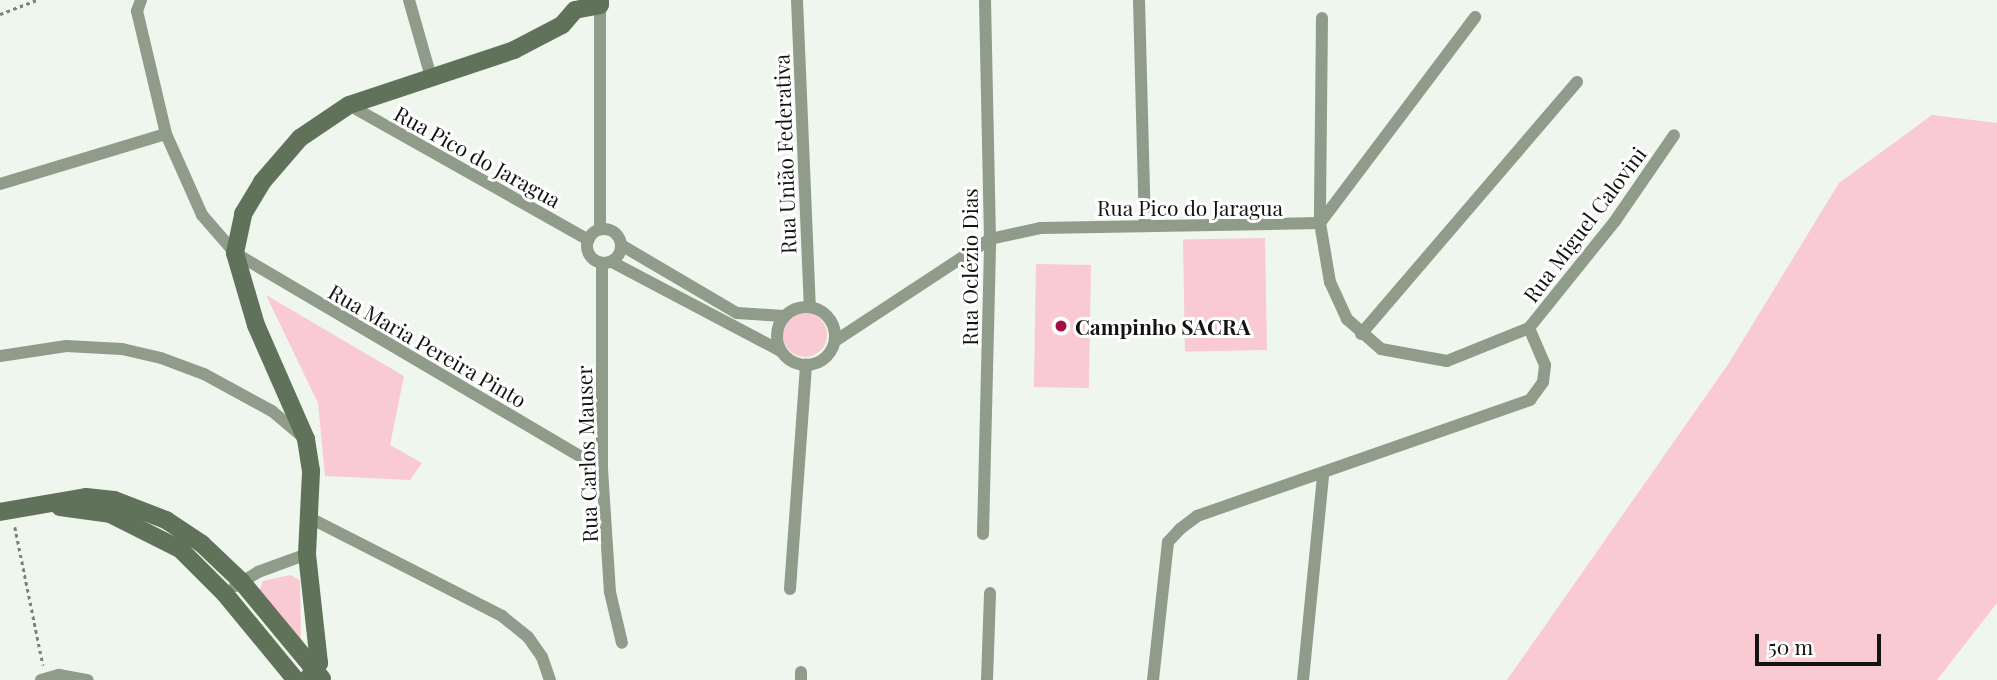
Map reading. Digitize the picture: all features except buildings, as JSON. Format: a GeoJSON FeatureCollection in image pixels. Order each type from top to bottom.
{"type":"FeatureCollection","features":[{"type":"Feature","properties":{"kind":"street","name":"Rua Maria Pereira Pinto"},"geometry":{"type":"LineString","coordinates":[[141,0],[137,11],[166,134],[202,215],[235,253],[603,469]]}},
{"type":"Feature","properties":{"kind":"street"},"geometry":{"type":"LineString","coordinates":[[409,0],[431,77]]}},
{"type":"Feature","properties":{"kind":"street","name":"Rua União Federativa"},"geometry":{"type":"LineString","coordinates":[[797,0],[810,307]]}},
{"type":"Feature","properties":{"kind":"street","name":"Rua Oclézio Dias"},"geometry":{"type":"LineString","coordinates":[[983,534],[990,239],[985,0]]}},
{"type":"Feature","properties":{"kind":"street"},"geometry":{"type":"LineString","coordinates":[[1139,0],[1145,224]]}},
{"type":"Feature","properties":{"kind":"street"},"geometry":{"type":"LineString","coordinates":[[331,680],[318,641],[307,554],[311,471],[306,439],[256,325],[235,253],[243,214],[262,182],[300,138],[349,105],[514,50],[562,25],[575,10],[600,2],[600,229],[589,240],[589,252],[806,365]]}},
{"type":"Feature","properties":{"kind":"street"},"geometry":{"type":"LineString","coordinates":[[1320,223],[1475,17]]}},
{"type":"Feature","properties":{"kind":"street","name":"Rua Miguel Calovini"},"geometry":{"type":"LineString","coordinates":[[1322,18],[1320,223],[1336,297],[1361,334],[1381,349],[1447,361],[1529,328],[1600,242],[1674,135]]}},
{"type":"Feature","properties":{"kind":"street"},"geometry":{"type":"LineString","coordinates":[[1361,334],[1577,82]]}},
{"type":"Feature","properties":{"kind":"street","name":"Rua Pico do Jaragua"},"geometry":{"type":"LineString","coordinates":[[349,105],[589,240]]}},
{"type":"Feature","properties":{"kind":"street"},"geometry":{"type":"LineString","coordinates":[[0,184],[166,134]]}},
{"type":"Feature","properties":{"kind":"street","name":"Rua Pico do Jaragua"},"geometry":{"type":"LineString","coordinates":[[835,341],[990,239],[1040,228],[1145,224],[1278,227],[1320,223]]}},
{"type":"Feature","properties":{"kind":"street"},"geometry":{"type":"LineString","coordinates":[[600,229],[613,232],[621,245],[737,313],[785,316],[810,307],[827,315],[835,341],[824,358],[806,365]]}},
{"type":"Feature","properties":{"kind":"street"},"geometry":{"type":"LineString","coordinates":[[607,262],[621,245]]}},
{"type":"Feature","properties":{"kind":"street","name":"Rua Carlos Mauser"},"geometry":{"type":"LineString","coordinates":[[607,262],[603,469],[610,592],[622,643]]}},
{"type":"Feature","properties":{"kind":"street"},"geometry":{"type":"LineString","coordinates":[[781,351],[777,332],[785,316]]}},
{"type":"Feature","properties":{"kind":"street"},"geometry":{"type":"LineString","coordinates":[[1153,680],[1165,565],[1174,536],[1197,516],[1324,476],[1530,400],[1543,382],[1545,365],[1529,328]]}},
{"type":"Feature","properties":{"kind":"street"},"geometry":{"type":"LineString","coordinates":[[0,356],[66,346],[122,349],[161,358],[204,374],[272,411],[306,439]]}},
{"type":"Feature","properties":{"kind":"street"},"geometry":{"type":"LineString","coordinates":[[790,589],[806,365]]}},
{"type":"Feature","properties":{"kind":"street"},"geometry":{"type":"LineString","coordinates":[[1303,680],[1324,476]]}},
{"type":"Feature","properties":{"kind":"street"},"geometry":{"type":"LineString","coordinates":[[5,511],[86,497],[137,507],[186,532],[241,581],[315,677]]}},
{"type":"Feature","properties":{"kind":"street"},"geometry":{"type":"LineString","coordinates":[[47,505],[110,514],[180,549],[225,594],[296,680]]}},
{"type":"Feature","properties":{"kind":"street"},"geometry":{"type":"LineString","coordinates":[[310,518],[502,616],[528,637],[542,657],[550,680]]}},
{"type":"Feature","properties":{"kind":"street"},"geometry":{"type":"LineString","coordinates":[[225,594],[241,581],[307,554]]}},
{"type":"Feature","properties":{"kind":"street"},"geometry":{"type":"LineString","coordinates":[[987,680],[990,593]]}},
{"type":"Feature","properties":{"kind":"street"},"geometry":{"type":"LineString","coordinates":[[315,677],[318,641]]}},
{"type":"Feature","properties":{"kind":"street"},"geometry":{"type":"LineString","coordinates":[[44,679],[71,675],[88,680]]}},
{"type":"Feature","properties":{"kind":"path"},"geometry":{"type":"LineString","coordinates":[[0,14],[36,0]]}},
{"type":"Feature","properties":{"kind":"path"},"geometry":{"type":"LineString","coordinates":[[5,511],[44,679]]}},
{"type":"Feature","properties":{"kind":"shaded area"},"geometry":{"type":"Polygon","coordinates":[[[1932,115],[1997,123],[1997,603],[1937,680],[1507,680],[1729,363],[1839,183],[1932,115]]]}},
{"type":"Feature","properties":{"kind":"shaded area"},"geometry":{"type":"Polygon","coordinates":[[[1265,238],[1267,350],[1185,351],[1183,239],[1265,238]]]}},
{"type":"Feature","properties":{"kind":"shaded area","name":"Campinho SACRA"},"geometry":{"type":"Polygon","coordinates":[[[1036,264],[1091,265],[1089,388],[1034,387],[1036,264]]]}},
{"type":"Feature","properties":{"kind":"shaded area"},"geometry":{"type":"Polygon","coordinates":[[[266,295],[404,376],[390,445],[422,463],[410,480],[325,476],[318,403],[266,295]]]}},
{"type":"Feature","properties":{"kind":"shaded area"},"geometry":{"type":"Polygon","coordinates":[[[805,313],[814,314],[821,319],[826,326],[826,344],[821,351],[814,356],[805,357],[796,356],[789,351],[784,344],[783,335],[784,326],[789,319],[796,314],[805,313]]]}},
{"type":"Feature","properties":{"kind":"shaded area"},"geometry":{"type":"Polygon","coordinates":[[[290,575],[300,580],[301,641],[259,591],[263,581],[290,575]]]}},
{"type":"Feature","properties":{"kind":"place","name":"Campinho SACRA"},"geometry":{"type":"Point","coordinates":[1061,326]}}]}
